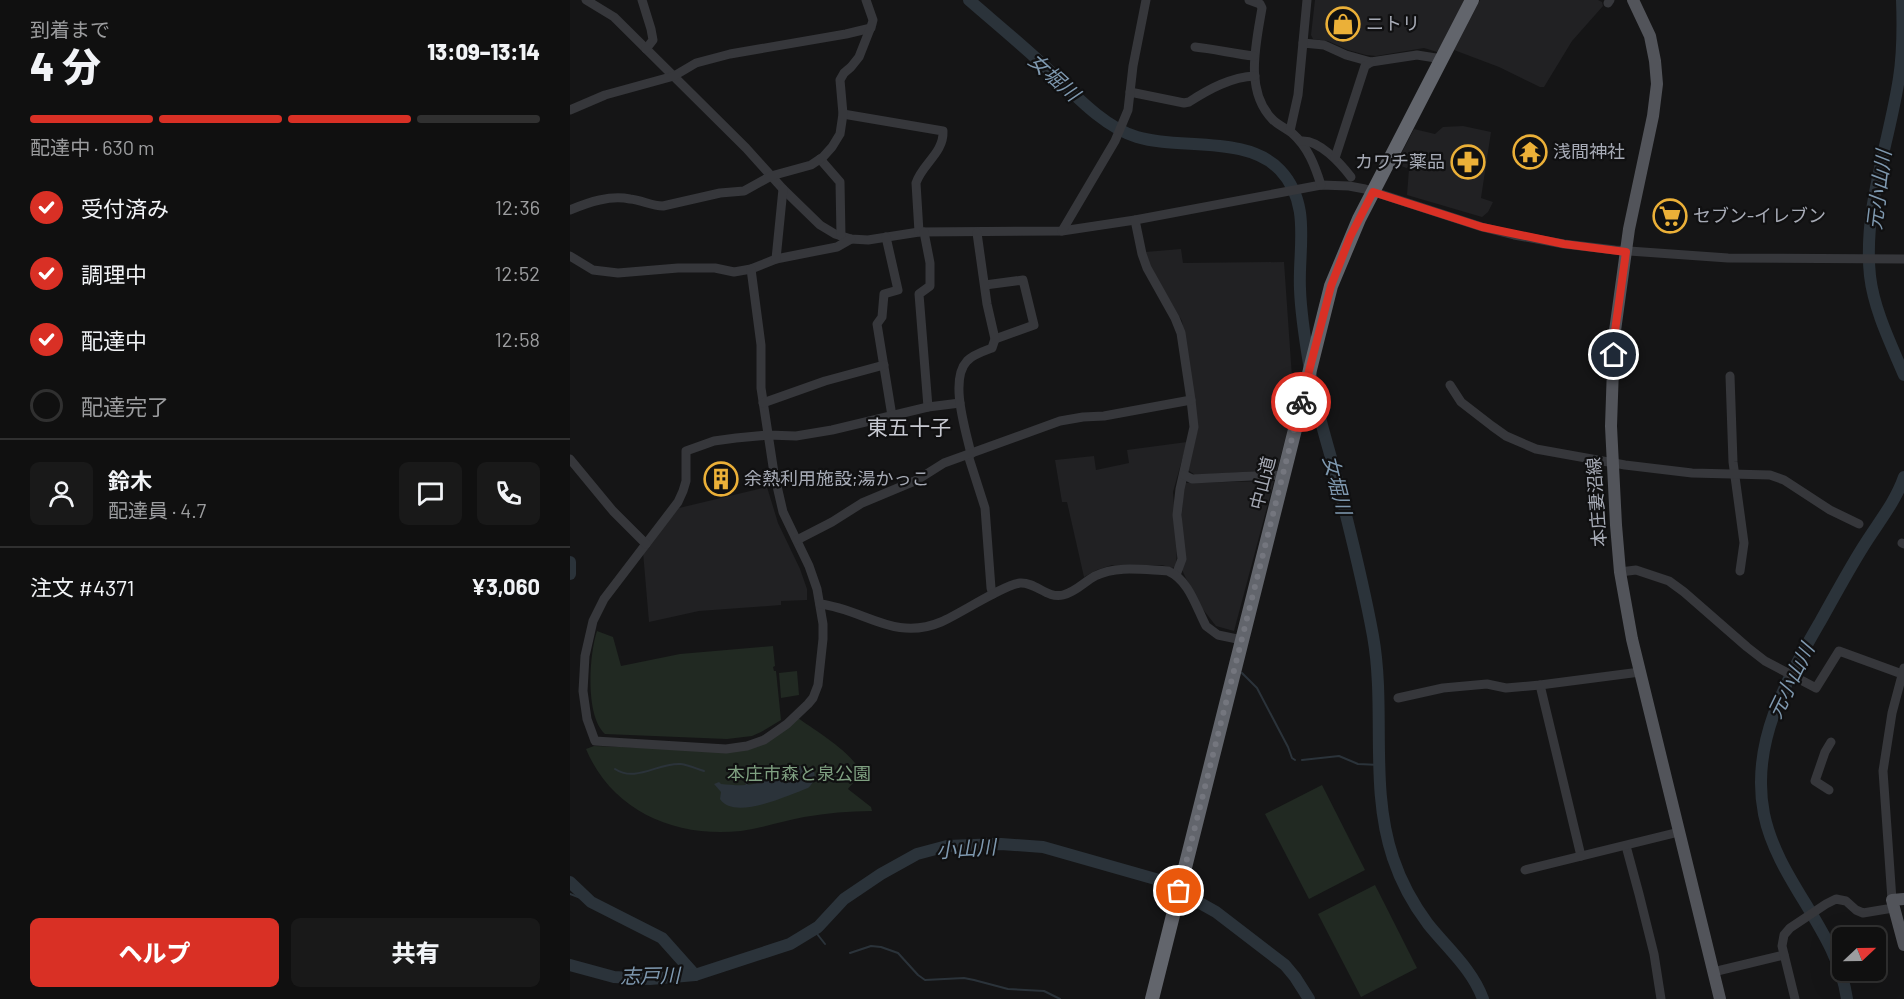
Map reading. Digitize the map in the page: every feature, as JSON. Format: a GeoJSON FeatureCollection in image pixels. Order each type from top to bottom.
{"type":"FeatureCollection","features":[{"type":"Feature","properties":{"kind":"highway","name":"中山道"},"geometry":{"type":"LineString","coordinates":[[1152,999],[1330,292],[1350,237],[1472,0]]}},
{"type":"Feature","properties":{"kind":"main road","name":"本庄妻沼線"},"geometry":{"type":"LineString","coordinates":[[1633,0],[1650,36],[1657,84],[1653,116],[1629,229],[1614,338],[1611,426],[1620,572],[1640,672],[1720,999]]}},
{"type":"Feature","properties":{"kind":"main road"},"geometry":{"type":"LineString","coordinates":[[1896,902],[1904,945]]}},
{"type":"Feature","properties":{"kind":"street"},"geometry":{"type":"LineString","coordinates":[[586,0],[614,17],[820,225],[846,238],[868,240],[922,232],[1062,231],[1276,195],[1310,187],[1349,186],[1492,230],[1564,244],[1626,252],[1728,258],[1904,259]]}},
{"type":"Feature","properties":{"kind":"street"},"geometry":{"type":"LineString","coordinates":[[642,0],[653,40],[646,49]]}},
{"type":"Feature","properties":{"kind":"street"},"geometry":{"type":"LineString","coordinates":[[570,210],[604,199],[616,198],[637,200],[653,206],[674,205],[720,193],[744,191],[771,176],[811,165],[832,147],[840,134],[843,114],[840,80],[860,57],[873,20],[866,0]]}},
{"type":"Feature","properties":{"kind":"street"},"geometry":{"type":"LineString","coordinates":[[1062,231],[1114,141],[1128,110],[1133,66],[1146,0]]}},
{"type":"Feature","properties":{"kind":"street"},"geometry":{"type":"LineString","coordinates":[[1249,0],[1260,4],[1262,8],[1254,56],[1254,76],[1258,93],[1267,113],[1274,121],[1301,141],[1321,186]]}},
{"type":"Feature","properties":{"kind":"street"},"geometry":{"type":"LineString","coordinates":[[1290,131],[1298,95],[1307,0]]}},
{"type":"Feature","properties":{"kind":"street"},"geometry":{"type":"LineString","coordinates":[[570,110],[605,95],[674,76],[696,63],[718,57],[871,28]]}},
{"type":"Feature","properties":{"kind":"street"},"geometry":{"type":"LineString","coordinates":[[1303,43],[1324,45],[1346,55],[1371,62],[1417,55],[1442,59]]}},
{"type":"Feature","properties":{"kind":"street"},"geometry":{"type":"LineString","coordinates":[[1194,47],[1254,56]]}},
{"type":"Feature","properties":{"kind":"street"},"geometry":{"type":"LineString","coordinates":[[1335,158],[1365,66],[1371,62]]}},
{"type":"Feature","properties":{"kind":"street"},"geometry":{"type":"LineString","coordinates":[[1130,92],[1184,103],[1240,76],[1254,76]]}},
{"type":"Feature","properties":{"kind":"street"},"geometry":{"type":"LineString","coordinates":[[843,114],[943,131],[943,140],[938,151],[918,176],[916,183],[922,232],[930,263],[930,286],[919,294],[928,407]]}},
{"type":"Feature","properties":{"kind":"street"},"geometry":{"type":"LineString","coordinates":[[1301,141],[1308,141],[1335,158],[1351,177]]}},
{"type":"Feature","properties":{"kind":"street"},"geometry":{"type":"LineString","coordinates":[[819,159],[840,182],[846,238]]}},
{"type":"Feature","properties":{"kind":"street"},"geometry":{"type":"LineString","coordinates":[[776,259],[783,189]]}},
{"type":"Feature","properties":{"kind":"street"},"geometry":{"type":"LineString","coordinates":[[1135,220],[1147,268],[1181,333],[1191,400],[1194,427],[1177,515],[1182,559],[1176,575]]}},
{"type":"Feature","properties":{"kind":"street"},"geometry":{"type":"LineString","coordinates":[[977,232],[984,285],[995,339],[992,348],[969,358],[961,368],[960,403],[969,454],[985,507],[993,594]]}},
{"type":"Feature","properties":{"kind":"street"},"geometry":{"type":"LineString","coordinates":[[886,237],[898,290],[884,294],[882,318],[877,324],[892,416]]}},
{"type":"Feature","properties":{"kind":"street"},"geometry":{"type":"LineString","coordinates":[[570,256],[593,270],[618,273],[678,268],[715,268],[734,272],[751,269],[776,259],[837,247],[846,238]]}},
{"type":"Feature","properties":{"kind":"street"},"geometry":{"type":"LineString","coordinates":[[751,269],[761,345],[760,379],[763,403],[768,435],[783,512],[813,577],[820,603],[824,639],[816,692],[803,709],[770,736],[747,746],[726,749],[596,742],[589,727],[584,701],[584,668],[588,636],[604,599],[665,521],[683,491],[686,450],[720,440],[768,435],[796,436],[844,428],[928,407],[960,403]]}},
{"type":"Feature","properties":{"kind":"street"},"geometry":{"type":"LineString","coordinates":[[984,285],[1023,280],[1034,325],[995,339]]}},
{"type":"Feature","properties":{"kind":"street"},"geometry":{"type":"LineString","coordinates":[[763,403],[825,381],[884,365]]}},
{"type":"Feature","properties":{"kind":"street"},"geometry":{"type":"LineString","coordinates":[[1730,376],[1734,474],[1744,543],[1740,571]]}},
{"type":"Feature","properties":{"kind":"street"},"geometry":{"type":"LineString","coordinates":[[1449,385],[1461,402],[1506,436],[1536,449],[1625,465],[1692,473],[1770,475],[1784,480],[1830,510],[1859,524]]}},
{"type":"Feature","properties":{"kind":"street"},"geometry":{"type":"LineString","coordinates":[[797,540],[862,503],[908,484],[944,463],[1060,421],[1104,416],[1191,400]]}},
{"type":"Feature","properties":{"kind":"street"},"geometry":{"type":"LineString","coordinates":[[570,459],[613,512],[646,544]]}},
{"type":"Feature","properties":{"kind":"street"},"geometry":{"type":"LineString","coordinates":[[1184,475],[1192,479],[1274,475],[1283,477]]}},
{"type":"Feature","properties":{"kind":"street"},"geometry":{"type":"LineString","coordinates":[[820,603],[900,628],[915,629],[941,622],[1013,585],[1024,583],[1034,585],[1053,595],[1065,595],[1095,576],[1115,570],[1168,571],[1182,581],[1211,632],[1242,640]]}},
{"type":"Feature","properties":{"kind":"street"},"geometry":{"type":"LineString","coordinates":[[1620,572],[1636,570],[1676,586],[1747,647],[1775,667],[1816,688],[1839,651],[1903,671],[1892,713],[1883,771],[1896,902],[1863,913],[1846,901],[1836,899],[1796,924],[1784,935],[1782,946],[1795,999]]}},
{"type":"Feature","properties":{"kind":"street"},"geometry":{"type":"LineString","coordinates":[[1398,698],[1443,688],[1487,684],[1506,688],[1640,672]]}},
{"type":"Feature","properties":{"kind":"street"},"geometry":{"type":"LineString","coordinates":[[1539,685],[1581,856]]}},
{"type":"Feature","properties":{"kind":"street"},"geometry":{"type":"LineString","coordinates":[[1829,790],[1815,781],[1831,742]]}},
{"type":"Feature","properties":{"kind":"street"},"geometry":{"type":"LineString","coordinates":[[1525,870],[1679,832]]}},
{"type":"Feature","properties":{"kind":"street"},"geometry":{"type":"LineString","coordinates":[[1626,846],[1654,954],[1661,999]]}},
{"type":"Feature","properties":{"kind":"street"},"geometry":{"type":"LineString","coordinates":[[1713,972],[1784,955]]}},
{"type":"Feature","properties":{"kind":"shaded area"},"geometry":{"type":"Polygon","coordinates":[[[1315,0],[1466,0],[1441,51],[1424,48],[1376,56],[1348,50],[1328,41],[1313,39],[1311,35],[1315,0]]]}},
{"type":"Feature","properties":{"kind":"shaded area"},"geometry":{"type":"Polygon","coordinates":[[[1480,0],[1598,0],[1603,6],[1572,41],[1544,87],[1540,87],[1499,67],[1454,50],[1480,0]]]}},
{"type":"Feature","properties":{"kind":"shaded area"},"geometry":{"type":"Polygon","coordinates":[[[1463,126],[1491,132],[1481,198],[1493,202],[1488,212],[1482,217],[1407,195],[1409,169],[1396,164],[1414,129],[1435,134],[1443,127],[1463,126]]]}},
{"type":"Feature","properties":{"kind":"shaded area"},"geometry":{"type":"Polygon","coordinates":[[[1181,249],[1183,263],[1284,262],[1294,406],[1277,470],[1195,475],[1188,470],[1198,428],[1182,321],[1147,262],[1145,252],[1181,249]]]}},
{"type":"Feature","properties":{"kind":"shaded area"},"geometry":{"type":"Polygon","coordinates":[[[1187,442],[1173,492],[1176,567],[1112,565],[1084,577],[1067,502],[1062,502],[1055,460],[1094,456],[1096,470],[1129,463],[1127,450],[1187,442]]]}},
{"type":"Feature","properties":{"kind":"shaded area"},"geometry":{"type":"Polygon","coordinates":[[[1274,481],[1234,631],[1216,626],[1198,603],[1182,570],[1181,526],[1184,483],[1274,481]]]}},
{"type":"Feature","properties":{"kind":"shaded area"},"geometry":{"type":"Polygon","coordinates":[[[767,487],[778,523],[800,569],[807,589],[807,600],[781,601],[781,605],[699,611],[649,622],[643,552],[679,508],[767,487]]]}},
{"type":"Feature","properties":{"kind":"shaded area"},"geometry":{"type":"Polygon","coordinates":[[[796,766],[814,771],[813,783],[808,788],[749,807],[737,808],[727,805],[720,799],[721,792],[714,784],[719,782],[736,785],[755,784],[796,766]]]}},
{"type":"Feature","properties":{"kind":"green space"},"geometry":{"type":"Polygon","coordinates":[[[597,631],[613,637],[621,666],[680,654],[773,646],[775,666],[773,667],[776,671],[781,720],[752,736],[727,739],[605,734],[594,714],[590,685],[592,655],[597,631]]]}},
{"type":"Feature","properties":{"kind":"green space"},"geometry":{"type":"Polygon","coordinates":[[[797,671],[799,695],[781,698],[779,673],[797,671]]]}},
{"type":"Feature","properties":{"kind":"green space","name":"本庄市森と泉公園"},"geometry":{"type":"Polygon","coordinates":[[[798,718],[834,743],[852,759],[859,775],[848,789],[871,807],[872,811],[813,816],[741,831],[693,830],[648,816],[629,804],[597,771],[586,749],[594,746],[732,751],[798,718]]]}},
{"type":"Feature","properties":{"kind":"green space"},"geometry":{"type":"Polygon","coordinates":[[[1322,785],[1365,870],[1309,899],[1265,814],[1322,785]]]}},
{"type":"Feature","properties":{"kind":"green space"},"geometry":{"type":"Polygon","coordinates":[[[1375,885],[1417,968],[1361,997],[1318,914],[1375,885]]]}},
{"type":"Feature","properties":{"kind":"waterway","name":"女堀川"},"geometry":{"type":"LineString","coordinates":[[969,0],[1097,115],[1123,132],[1154,141],[1212,145],[1250,152],[1266,159],[1280,170],[1290,183],[1300,212],[1301,301],[1312,382],[1356,554],[1373,636],[1377,664],[1380,776],[1386,831],[1396,867],[1412,901],[1473,978],[1483,999]]}},
{"type":"Feature","properties":{"kind":"waterway","name":"元小山川"},"geometry":{"type":"LineString","coordinates":[[1902,0],[1900,68],[1895,103],[1873,201],[1869,251],[1870,276],[1875,301],[1904,375]]}},
{"type":"Feature","properties":{"kind":"waterway","name":"元小山川"},"geometry":{"type":"LineString","coordinates":[[1847,999],[1832,951],[1781,862],[1771,839],[1764,814],[1761,788],[1762,762],[1774,714],[1795,667],[1852,565],[1891,505],[1904,477]]}},
{"type":"Feature","properties":{"kind":"waterway","name":"小山川"},"geometry":{"type":"LineString","coordinates":[[570,562],[570,574]]}},
{"type":"Feature","properties":{"kind":"waterway"},"geometry":{"type":"LineString","coordinates":[[1242,673],[1257,688],[1295,760]]}},
{"type":"Feature","properties":{"kind":"waterway"},"geometry":{"type":"LineString","coordinates":[[1302,760],[1339,756],[1358,764],[1380,765]]}},
{"type":"Feature","properties":{"kind":"waterway"},"geometry":{"type":"LineString","coordinates":[[615,769],[631,774],[681,764],[704,771]]}},
{"type":"Feature","properties":{"kind":"waterway"},"geometry":{"type":"LineString","coordinates":[[745,777],[747,786]]}},
{"type":"Feature","properties":{"kind":"waterway","name":"小山川"},"geometry":{"type":"LineString","coordinates":[[570,965],[614,977],[650,979],[695,975],[790,944],[818,927],[844,899],[881,874],[917,854],[947,846],[1001,844],[1043,847],[1159,880],[1216,912],[1285,965],[1309,999]]}},
{"type":"Feature","properties":{"kind":"waterway","name":"小山川"},"geometry":{"type":"LineString","coordinates":[[570,882],[591,902],[662,938],[695,975]]}},
{"type":"Feature","properties":{"kind":"waterway"},"geometry":{"type":"LineString","coordinates":[[570,894],[591,902]]}},
{"type":"Feature","properties":{"kind":"waterway"},"geometry":{"type":"LineString","coordinates":[[814,930],[825,944]]}},
{"type":"Feature","properties":{"kind":"waterway"},"geometry":{"type":"LineString","coordinates":[[850,953],[871,946],[881,947],[898,953],[925,980],[964,978],[1008,989],[1044,991],[1060,999]]}},
{"type":"Feature","properties":{"kind":"way so far"},"geometry":{"type":"LineString","coordinates":[[1179,891],[1301,402]]}},
{"type":"Feature","properties":{"kind":"place","name":"ニトリ"},"geometry":{"type":"Point","coordinates":[1343,24]}},
{"type":"Feature","properties":{"kind":"place","name":"浅間神社"},"geometry":{"type":"Point","coordinates":[1530,152]}},
{"type":"Feature","properties":{"kind":"place","name":"カワチ薬品"},"geometry":{"type":"Point","coordinates":[1468,162]}},
{"type":"Feature","properties":{"kind":"place","name":"セブン-イレブン"},"geometry":{"type":"Point","coordinates":[1670,216]}},
{"type":"Feature","properties":{"kind":"place","name":"余熱利用施設;湯かっこ"},"geometry":{"type":"Point","coordinates":[721,479]}},
{"type":"Feature","properties":{"kind":"district","name":"東五十子"},"geometry":{"type":"Point","coordinates":[909,428]}},
{"type":"Feature","properties":{"kind":"route"},"geometry":{"type":"LineString","coordinates":[[1301,402],[1331,286],[1350,237],[1373,192],[1514,235],[1626,252],[1614,338],[1614,355]]}},
{"type":"Feature","properties":{"kind":"water label","name":"志戸川"},"geometry":{"type":"Point","coordinates":[650,976]}}]}
